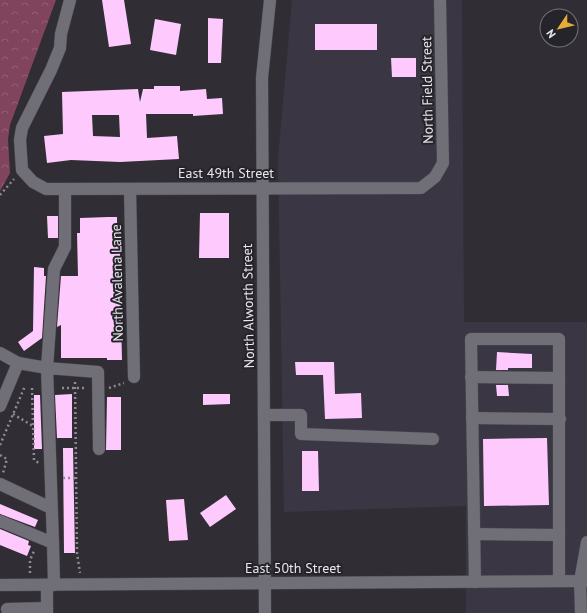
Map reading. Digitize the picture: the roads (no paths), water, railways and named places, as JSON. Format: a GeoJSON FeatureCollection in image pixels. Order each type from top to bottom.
{"type":"FeatureCollection","features":[{"type":"Feature","properties":{"kind":"street","name":"East 49th Street"},"geometry":{"type":"LineString","coordinates":[[70,0],[61,34],[60,48],[51,70],[22,128],[20,140],[22,170],[33,182],[46,189],[421,188],[435,177]]}},
{"type":"Feature","properties":{"kind":"street","name":"North Alworth Street"},"geometry":{"type":"LineString","coordinates":[[265,613],[262,78],[270,0]]}},
{"type":"Feature","properties":{"kind":"street","name":"North Field Street"},"geometry":{"type":"LineString","coordinates":[[435,177],[443,162],[440,0]]}},
{"type":"Feature","properties":{"kind":"street"},"geometry":{"type":"LineString","coordinates":[[8,613],[8,609],[47,611],[52,543],[47,368],[54,269],[65,247],[65,189]]}},
{"type":"Feature","properties":{"kind":"street","name":"North Avalena Lane"},"geometry":{"type":"LineString","coordinates":[[129,380],[130,189]]}},
{"type":"Feature","properties":{"kind":"street"},"geometry":{"type":"LineString","coordinates":[[475,582],[471,339],[559,339],[559,581]]}},
{"type":"Feature","properties":{"kind":"street"},"geometry":{"type":"LineString","coordinates":[[0,353],[18,363],[47,368],[98,372],[99,449]]}},
{"type":"Feature","properties":{"kind":"street"},"geometry":{"type":"LineString","coordinates":[[0,406],[18,363]]}},
{"type":"Feature","properties":{"kind":"street"},"geometry":{"type":"LineString","coordinates":[[471,377],[559,378]]}},
{"type":"Feature","properties":{"kind":"street"},"geometry":{"type":"LineString","coordinates":[[264,415],[301,416],[301,434],[433,439]]}},
{"type":"Feature","properties":{"kind":"street"},"geometry":{"type":"LineString","coordinates":[[472,418],[560,419]]}},
{"type":"Feature","properties":{"kind":"street"},"geometry":{"type":"LineString","coordinates":[[1,481],[51,508]]}},
{"type":"Feature","properties":{"kind":"street"},"geometry":{"type":"LineString","coordinates":[[0,521],[52,543]]}},
{"type":"Feature","properties":{"kind":"street"},"geometry":{"type":"LineString","coordinates":[[474,534],[559,535]]}},
{"type":"Feature","properties":{"kind":"street"},"geometry":{"type":"LineString","coordinates":[[580,613],[587,542]]}},
{"type":"Feature","properties":{"kind":"street","name":"East 50th Street"},"geometry":{"type":"LineString","coordinates":[[0,585],[584,581]]}}]}
